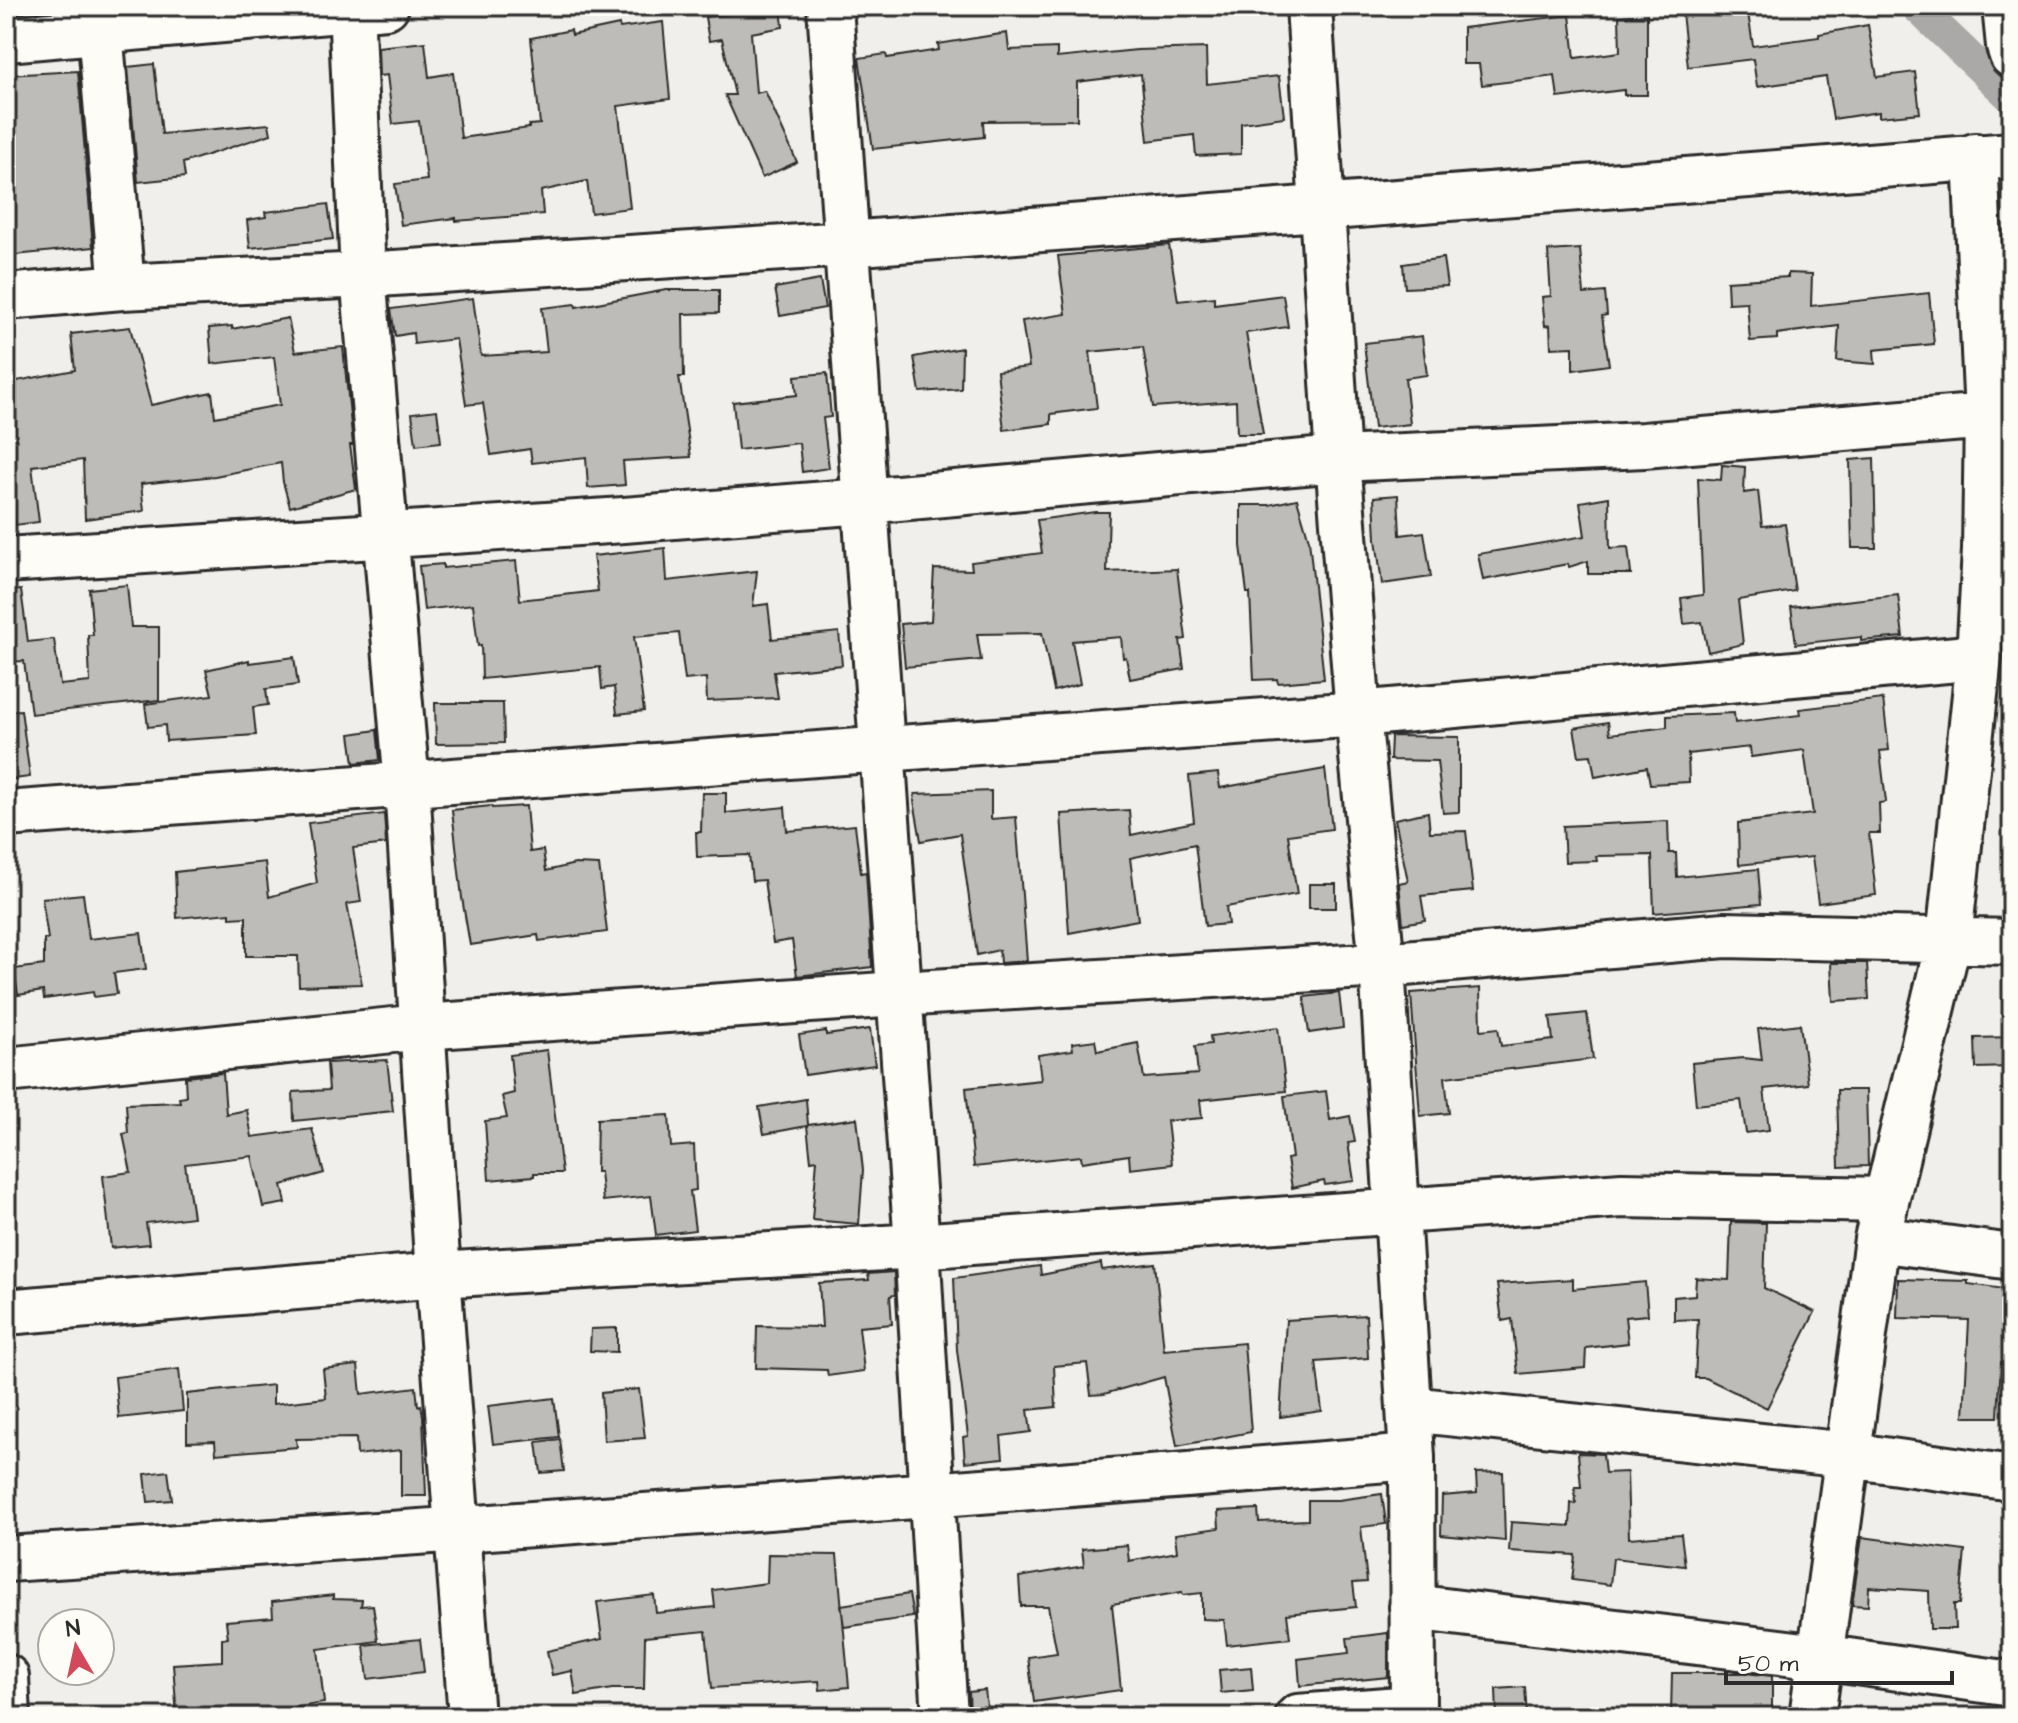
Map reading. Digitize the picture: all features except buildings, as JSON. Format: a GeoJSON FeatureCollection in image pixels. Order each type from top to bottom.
{"type":"FeatureCollection","features":[{"type":"Feature","properties":{"kind":"street"},"geometry":{"type":"LineString","coordinates":[[830,6],[917,1246],[945,1717]]}},
{"type":"Feature","properties":{"kind":"street"},"geometry":{"type":"LineString","coordinates":[[1298,1717],[1413,1713],[1412,1457],[1382,965],[1338,459],[1309,6]]}},
{"type":"Feature","properties":{"kind":"street"},"geometry":{"type":"LineString","coordinates":[[2005,6],[2012,55]]}},
{"type":"Feature","properties":{"kind":"street"},"geometry":{"type":"LineString","coordinates":[[6,39],[362,7],[363,275],[407,785],[438,1275],[471,1717]]}},
{"type":"Feature","properties":{"kind":"street"},"geometry":{"type":"LineString","coordinates":[[100,30],[122,287]]}},
{"type":"Feature","properties":{"kind":"street"},"geometry":{"type":"LineString","coordinates":[[6,297],[122,287],[847,244],[1994,156],[1985,550],[1979,657],[1949,939],[1882,1220],[1812,1717]]}},
{"type":"Feature","properties":{"kind":"street"},"geometry":{"type":"LineString","coordinates":[[6,560],[624,520],[1338,459],[1644,445],[1987,416]]}},
{"type":"Feature","properties":{"kind":"street"},"geometry":{"type":"LineString","coordinates":[[6,814],[1358,714],[1979,657]]}},
{"type":"Feature","properties":{"kind":"street"},"geometry":{"type":"LineString","coordinates":[[6,1070],[422,1027],[1382,965],[1725,935],[2012,942]]}},
{"type":"Feature","properties":{"kind":"street"},"geometry":{"type":"LineString","coordinates":[[6,1312],[438,1275],[917,1246],[1622,1195],[1882,1220],[2012,1257]]}},
{"type":"Feature","properties":{"kind":"street"},"geometry":{"type":"LineString","coordinates":[[1409,1409],[1848,1455],[2012,1478]]}},
{"type":"Feature","properties":{"kind":"street"},"geometry":{"type":"LineString","coordinates":[[6,1559],[457,1531],[1412,1457]]}},
{"type":"Feature","properties":{"kind":"street"},"geometry":{"type":"LineString","coordinates":[[1412,1607],[2012,1684]]}},
{"type":"Feature","properties":{"kind":"street"},"geometry":{"type":"LineString","coordinates":[[6,1677],[8,1717]]}},
{"type":"Feature","properties":{"kind":"waterway"},"geometry":{"type":"LineString","coordinates":[[1916,6],[2012,98]]}}]}
